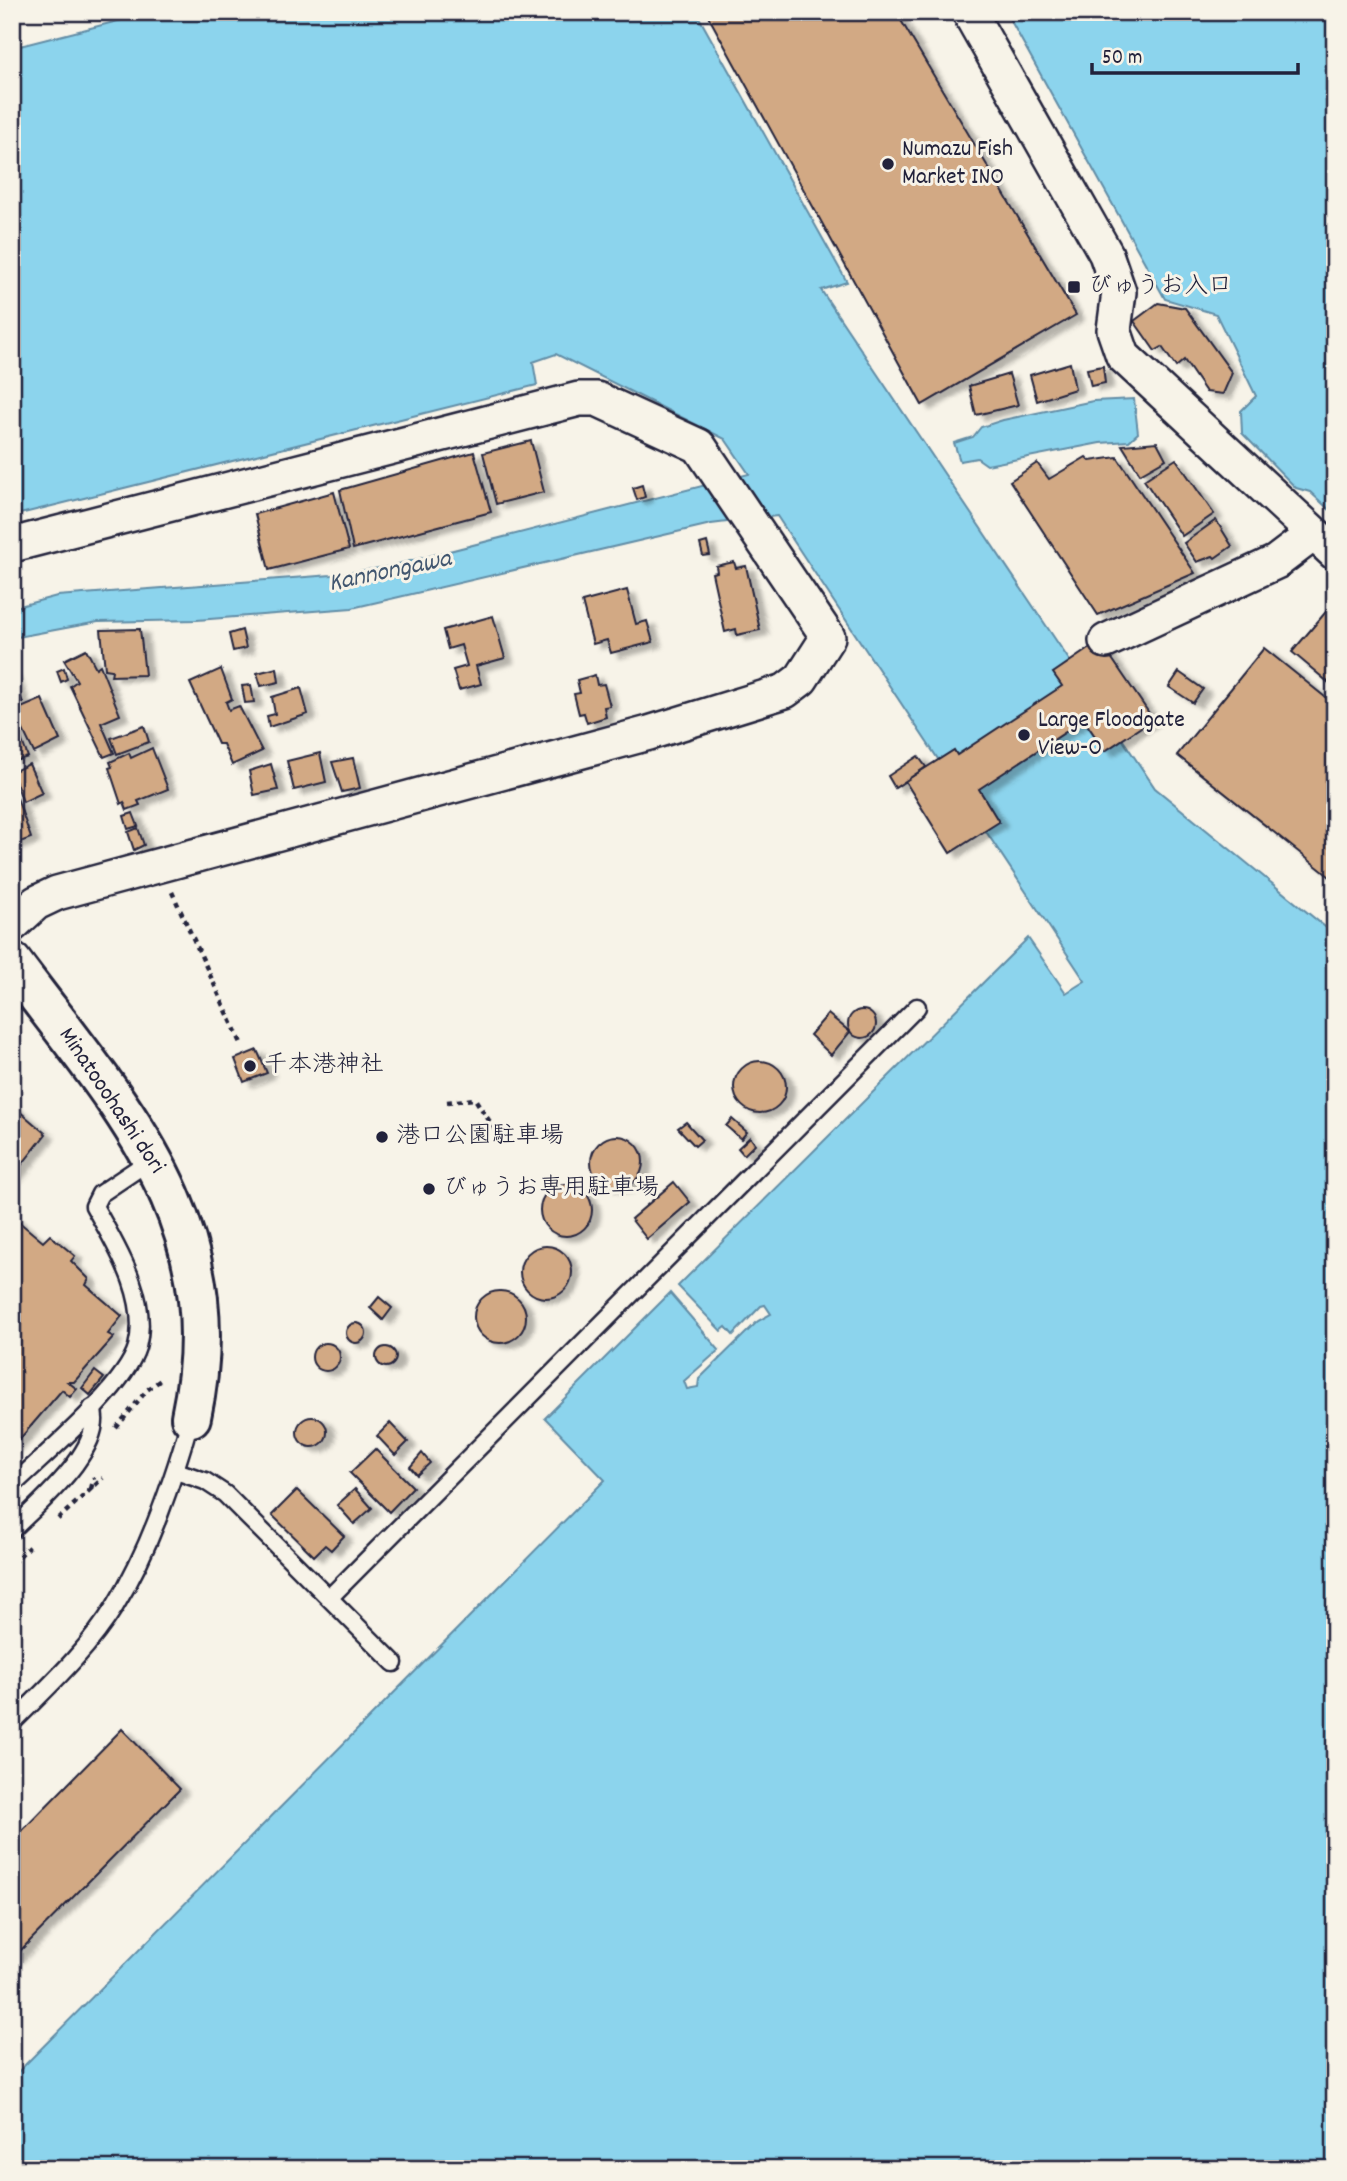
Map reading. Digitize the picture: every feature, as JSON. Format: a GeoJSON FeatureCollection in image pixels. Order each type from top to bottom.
{"type":"FeatureCollection","features":[{"type":"Feature","properties":{"kind":"street"},"geometry":{"type":"LineString","coordinates":[[969,12],[1106,254],[1119,292],[1114,330],[1123,356],[1324,543],[1276,562],[1106,641]]}},
{"type":"Feature","properties":{"kind":"street"},"geometry":{"type":"LineString","coordinates":[[12,545],[579,399],[597,400],[699,446],[828,638],[801,679],[785,691],[649,733],[57,893],[36,903],[12,925]]}},
{"type":"Feature","properties":{"kind":"street","name":"Minatooohashi dori"},"geometry":{"type":"LineString","coordinates":[[12,962],[153,1158],[176,1204],[195,1274],[201,1339],[191,1417]]}},
{"type":"Feature","properties":{"kind":"lane"},"geometry":{"type":"LineString","coordinates":[[331,1596],[917,1007]]}},
{"type":"Feature","properties":{"kind":"lane"},"geometry":{"type":"LineString","coordinates":[[12,1486],[92,1408],[125,1371],[137,1346],[138,1321],[129,1276],[94,1206],[100,1194],[153,1158]]}},
{"type":"Feature","properties":{"kind":"lane"},"geometry":{"type":"LineString","coordinates":[[12,1530],[72,1467],[92,1437],[96,1419],[92,1408]]}},
{"type":"Feature","properties":{"kind":"lane"},"geometry":{"type":"LineString","coordinates":[[12,1723],[65,1670],[115,1606],[134,1571],[176,1471],[191,1417]]}},
{"type":"Feature","properties":{"kind":"lane"},"geometry":{"type":"LineString","coordinates":[[176,1471],[205,1481],[225,1494],[331,1596],[394,1663]]}},
{"type":"Feature","properties":{"kind":"path"},"geometry":{"type":"LineString","coordinates":[[160,866],[241,1043]]}},
{"type":"Feature","properties":{"kind":"path"},"geometry":{"type":"LineString","coordinates":[[447,1102],[475,1099],[494,1128],[496,1138]]}},
{"type":"Feature","properties":{"kind":"path"},"geometry":{"type":"LineString","coordinates":[[113,1432],[147,1390],[162,1379]]}},
{"type":"Feature","properties":{"kind":"path"},"geometry":{"type":"LineString","coordinates":[[91,1489],[97,1463]]}},
{"type":"Feature","properties":{"kind":"path"},"geometry":{"type":"LineString","coordinates":[[52,1525],[103,1478]]}},
{"type":"Feature","properties":{"kind":"path"},"geometry":{"type":"LineString","coordinates":[[12,1563],[35,1541]]}},
{"type":"Feature","properties":{"kind":"water","name":"Kannongawa"},"geometry":{"type":"Polygon","coordinates":[[[153,12],[696,12],[847,282],[821,290],[1155,788],[1335,935],[1335,2169],[12,2169],[12,2078],[605,1480],[545,1418],[670,1293],[719,1350],[684,1381],[687,1389],[698,1387],[699,1379],[758,1321],[771,1314],[765,1305],[761,1306],[733,1335],[726,1327],[721,1331],[678,1286],[1028,938],[1066,993],[1085,981],[777,516],[711,524],[352,608],[197,620],[98,622],[12,638],[12,608],[57,596],[332,575],[387,567],[749,474],[725,439],[556,354],[533,362],[537,385],[12,516],[12,48],[153,12]]]}},
{"type":"Feature","properties":{"kind":"water"},"geometry":{"type":"Polygon","coordinates":[[[1006,12],[1335,12],[1335,515],[1310,492],[1296,488],[1242,433],[1241,411],[1256,396],[1216,314],[1165,299],[1006,12]]]}},
{"type":"Feature","properties":{"kind":"water"},"geometry":{"type":"Polygon","coordinates":[[[1134,399],[1138,433],[1129,441],[1100,443],[987,465],[977,458],[960,461],[954,443],[973,437],[981,427],[1003,420],[1093,401],[1134,399]]]}},
{"type":"Feature","properties":{"kind":"building","name":"Numazu Fish Market INO"},"geometry":{"type":"Polygon","coordinates":[[[706,12],[896,12],[1076,315],[922,405],[706,12]]]}},
{"type":"Feature","properties":{"kind":"building"},"geometry":{"type":"Polygon","coordinates":[[[1158,303],[1185,308],[1232,373],[1223,394],[1206,392],[1184,360],[1176,367],[1162,347],[1155,351],[1134,321],[1158,303]]]}},
{"type":"Feature","properties":{"kind":"building"},"geometry":{"type":"Polygon","coordinates":[[[1070,363],[1075,389],[1037,401],[1030,375],[1070,363]]]}},
{"type":"Feature","properties":{"kind":"building"},"geometry":{"type":"Polygon","coordinates":[[[1103,366],[1105,383],[1091,386],[1087,369],[1103,366]]]}},
{"type":"Feature","properties":{"kind":"building"},"geometry":{"type":"Polygon","coordinates":[[[1009,374],[1018,405],[976,415],[969,386],[1009,374]]]}},
{"type":"Feature","properties":{"kind":"building"},"geometry":{"type":"Polygon","coordinates":[[[531,441],[544,492],[496,504],[483,453],[531,441]]]}},
{"type":"Feature","properties":{"kind":"building"},"geometry":{"type":"Polygon","coordinates":[[[1157,442],[1166,459],[1140,474],[1122,445],[1157,442]]]}},
{"type":"Feature","properties":{"kind":"building"},"geometry":{"type":"Polygon","coordinates":[[[474,452],[491,512],[353,549],[340,490],[474,452]]]}},
{"type":"Feature","properties":{"kind":"building"},"geometry":{"type":"Polygon","coordinates":[[[1086,457],[1090,461],[1117,457],[1195,573],[1098,615],[1010,481],[1037,463],[1049,479],[1086,457]]]}},
{"type":"Feature","properties":{"kind":"building"},"geometry":{"type":"Polygon","coordinates":[[[1176,459],[1214,514],[1182,536],[1144,480],[1176,459]]]}},
{"type":"Feature","properties":{"kind":"building"},"geometry":{"type":"Polygon","coordinates":[[[642,485],[645,497],[637,500],[633,488],[642,485]]]}},
{"type":"Feature","properties":{"kind":"building"},"geometry":{"type":"Polygon","coordinates":[[[334,492],[349,549],[269,570],[255,514],[334,492]]]}},
{"type":"Feature","properties":{"kind":"building"},"geometry":{"type":"Polygon","coordinates":[[[1216,520],[1232,546],[1215,558],[1213,556],[1197,562],[1184,543],[1216,520]]]}},
{"type":"Feature","properties":{"kind":"building"},"geometry":{"type":"Polygon","coordinates":[[[707,542],[710,555],[703,556],[700,544],[707,542]]]}},
{"type":"Feature","properties":{"kind":"building"},"geometry":{"type":"Polygon","coordinates":[[[734,562],[736,568],[746,566],[760,630],[737,635],[736,629],[725,632],[712,573],[717,572],[716,566],[734,562]]]}},
{"type":"Feature","properties":{"kind":"building"},"geometry":{"type":"Polygon","coordinates":[[[627,590],[636,624],[647,621],[653,642],[611,653],[607,640],[593,644],[582,602],[627,590]]]}},
{"type":"Feature","properties":{"kind":"building"},"geometry":{"type":"Polygon","coordinates":[[[1335,601],[1335,688],[1292,652],[1335,601]]]}},
{"type":"Feature","properties":{"kind":"building"},"geometry":{"type":"Polygon","coordinates":[[[493,616],[505,658],[476,666],[481,684],[459,690],[453,670],[467,666],[461,645],[448,649],[443,630],[493,616]]]}},
{"type":"Feature","properties":{"kind":"building"},"geometry":{"type":"Polygon","coordinates":[[[140,629],[145,675],[111,676],[112,670],[105,669],[101,630],[140,629]]]}},
{"type":"Feature","properties":{"kind":"building"},"geometry":{"type":"Polygon","coordinates":[[[242,630],[246,648],[233,651],[229,634],[242,630]]]}},
{"type":"Feature","properties":{"kind":"building","name":"Large Floodgate View-O"},"geometry":{"type":"Polygon","coordinates":[[[1100,641],[1153,719],[1105,751],[1084,720],[979,789],[999,822],[950,853],[905,781],[954,750],[957,755],[1062,686],[1053,673],[1100,641]]]}},
{"type":"Feature","properties":{"kind":"building"},"geometry":{"type":"Polygon","coordinates":[[[1264,648],[1335,705],[1335,881],[1177,755],[1264,648]]]}},
{"type":"Feature","properties":{"kind":"building"},"geometry":{"type":"Polygon","coordinates":[[[86,649],[96,668],[100,665],[120,715],[101,723],[114,753],[104,757],[70,686],[77,681],[64,660],[86,649]]]}},
{"type":"Feature","properties":{"kind":"building"},"geometry":{"type":"Polygon","coordinates":[[[64,668],[67,679],[61,682],[57,671],[64,668]]]}},
{"type":"Feature","properties":{"kind":"building"},"geometry":{"type":"Polygon","coordinates":[[[277,668],[279,682],[261,686],[257,673],[277,668]]]}},
{"type":"Feature","properties":{"kind":"building"},"geometry":{"type":"Polygon","coordinates":[[[221,669],[232,699],[226,702],[229,710],[239,706],[262,751],[232,765],[223,744],[218,744],[190,683],[221,669]]]}},
{"type":"Feature","properties":{"kind":"building"},"geometry":{"type":"Polygon","coordinates":[[[1179,672],[1203,689],[1193,703],[1169,687],[1179,672]]]}},
{"type":"Feature","properties":{"kind":"building"},"geometry":{"type":"Polygon","coordinates":[[[12,673],[23,703],[12,707],[12,673]]]}},
{"type":"Feature","properties":{"kind":"building"},"geometry":{"type":"Polygon","coordinates":[[[595,675],[597,685],[604,684],[610,706],[604,707],[606,717],[587,723],[584,713],[579,714],[574,694],[580,693],[577,680],[595,675]]]}},
{"type":"Feature","properties":{"kind":"building"},"geometry":{"type":"Polygon","coordinates":[[[251,685],[254,702],[245,703],[242,686],[251,685]]]}},
{"type":"Feature","properties":{"kind":"building"},"geometry":{"type":"Polygon","coordinates":[[[301,688],[308,714],[269,727],[267,716],[275,714],[272,697],[301,688]]]}},
{"type":"Feature","properties":{"kind":"building"},"geometry":{"type":"Polygon","coordinates":[[[42,699],[60,740],[34,753],[14,711],[42,699]]]}},
{"type":"Feature","properties":{"kind":"building"},"geometry":{"type":"Polygon","coordinates":[[[12,715],[28,757],[12,762],[12,715]]]}},
{"type":"Feature","properties":{"kind":"building"},"geometry":{"type":"Polygon","coordinates":[[[144,726],[149,742],[117,754],[111,738],[144,726]]]}},
{"type":"Feature","properties":{"kind":"building"},"geometry":{"type":"Polygon","coordinates":[[[152,748],[168,789],[138,801],[140,805],[127,810],[124,802],[121,804],[109,768],[112,767],[110,762],[129,753],[131,758],[152,748]]]}},
{"type":"Feature","properties":{"kind":"building"},"geometry":{"type":"Polygon","coordinates":[[[320,753],[326,782],[294,790],[287,761],[320,753]]]}},
{"type":"Feature","properties":{"kind":"building"},"geometry":{"type":"Polygon","coordinates":[[[918,756],[926,767],[895,788],[888,776],[918,756]]]}},
{"type":"Feature","properties":{"kind":"building"},"geometry":{"type":"Polygon","coordinates":[[[353,758],[360,788],[342,792],[332,762],[353,758]]]}},
{"type":"Feature","properties":{"kind":"building"},"geometry":{"type":"Polygon","coordinates":[[[29,764],[42,793],[23,802],[12,772],[29,764]]]}},
{"type":"Feature","properties":{"kind":"building"},"geometry":{"type":"Polygon","coordinates":[[[271,764],[278,790],[254,795],[249,771],[271,764]]]}},
{"type":"Feature","properties":{"kind":"building"},"geometry":{"type":"Polygon","coordinates":[[[17,798],[31,838],[12,845],[12,799],[17,798]]]}},
{"type":"Feature","properties":{"kind":"building"},"geometry":{"type":"Polygon","coordinates":[[[133,813],[138,826],[128,829],[124,816],[133,813]]]}},
{"type":"Feature","properties":{"kind":"building"},"geometry":{"type":"Polygon","coordinates":[[[138,828],[144,845],[134,850],[128,832],[138,828]]]}},
{"type":"Feature","properties":{"kind":"building"},"geometry":{"type":"Polygon","coordinates":[[[862,1010],[872,1014],[876,1024],[872,1034],[862,1038],[852,1034],[848,1024],[852,1014],[862,1010]]]}},
{"type":"Feature","properties":{"kind":"building"},"geometry":{"type":"Polygon","coordinates":[[[828,1014],[850,1032],[831,1055],[810,1035],[828,1014]]]}},
{"type":"Feature","properties":{"kind":"building","name":"千本港神社"},"geometry":{"type":"Polygon","coordinates":[[[257,1050],[267,1073],[244,1082],[235,1059],[257,1050]]]}},
{"type":"Feature","properties":{"kind":"building"},"geometry":{"type":"Polygon","coordinates":[[[760,1061],[779,1068],[786,1087],[779,1106],[760,1113],[741,1106],[734,1087],[741,1068],[760,1061]]]}},
{"type":"Feature","properties":{"kind":"building"},"geometry":{"type":"Polygon","coordinates":[[[12,1105],[46,1134],[12,1177],[12,1105]]]}},
{"type":"Feature","properties":{"kind":"building"},"geometry":{"type":"Polygon","coordinates":[[[732,1119],[747,1132],[741,1139],[726,1126],[732,1119]]]}},
{"type":"Feature","properties":{"kind":"building"},"geometry":{"type":"Polygon","coordinates":[[[686,1122],[702,1140],[695,1146],[678,1128],[686,1122]]]}},
{"type":"Feature","properties":{"kind":"building"},"geometry":{"type":"Polygon","coordinates":[[[617,1136],[636,1143],[643,1162],[636,1181],[617,1188],[598,1181],[591,1162],[598,1143],[617,1136]]]}},
{"type":"Feature","properties":{"kind":"building"},"geometry":{"type":"Polygon","coordinates":[[[750,1137],[755,1144],[744,1155],[738,1148],[750,1137]]]}},
{"type":"Feature","properties":{"kind":"building"},"geometry":{"type":"Polygon","coordinates":[[[674,1182],[690,1202],[647,1239],[631,1219],[674,1182]]]}},
{"type":"Feature","properties":{"kind":"building"},"geometry":{"type":"Polygon","coordinates":[[[566,1184],[585,1191],[592,1210],[585,1229],[566,1236],[547,1229],[540,1210],[547,1191],[566,1184]]]}},
{"type":"Feature","properties":{"kind":"building"},"geometry":{"type":"Polygon","coordinates":[[[12,1216],[43,1242],[50,1235],[75,1256],[71,1261],[89,1279],[86,1285],[122,1316],[108,1334],[114,1337],[74,1382],[68,1382],[77,1389],[70,1397],[62,1390],[12,1448],[12,1216]]]}},
{"type":"Feature","properties":{"kind":"building"},"geometry":{"type":"Polygon","coordinates":[[[546,1246],[565,1253],[572,1272],[565,1291],[546,1298],[527,1291],[520,1272],[527,1253],[546,1246]]]}},
{"type":"Feature","properties":{"kind":"building"},"geometry":{"type":"Polygon","coordinates":[[[500,1291],[519,1298],[526,1317],[519,1336],[500,1343],[481,1336],[474,1317],[481,1298],[500,1291]]]}},
{"type":"Feature","properties":{"kind":"building"},"geometry":{"type":"Polygon","coordinates":[[[379,1297],[392,1308],[383,1320],[370,1308],[379,1297]]]}},
{"type":"Feature","properties":{"kind":"building"},"geometry":{"type":"Polygon","coordinates":[[[356,1323],[363,1326],[366,1333],[363,1340],[356,1343],[349,1340],[346,1333],[349,1326],[356,1323]]]}},
{"type":"Feature","properties":{"kind":"building"},"geometry":{"type":"Polygon","coordinates":[[[326,1343],[336,1347],[340,1357],[336,1367],[326,1371],[316,1367],[312,1357],[316,1347],[326,1343]]]}},
{"type":"Feature","properties":{"kind":"building"},"geometry":{"type":"Polygon","coordinates":[[[386,1347],[393,1350],[396,1357],[393,1364],[386,1367],[379,1364],[376,1357],[379,1350],[386,1347]]]}},
{"type":"Feature","properties":{"kind":"building"},"geometry":{"type":"Polygon","coordinates":[[[95,1371],[104,1378],[90,1395],[82,1388],[95,1371]]]}},
{"type":"Feature","properties":{"kind":"building"},"geometry":{"type":"Polygon","coordinates":[[[312,1417],[323,1421],[327,1432],[323,1443],[312,1447],[301,1443],[297,1432],[301,1421],[312,1417]]]}},
{"type":"Feature","properties":{"kind":"building"},"geometry":{"type":"Polygon","coordinates":[[[390,1423],[408,1442],[395,1455],[377,1436],[390,1423]]]}},
{"type":"Feature","properties":{"kind":"building"},"geometry":{"type":"Polygon","coordinates":[[[375,1449],[413,1487],[389,1512],[350,1473],[375,1449]]]}},
{"type":"Feature","properties":{"kind":"building"},"geometry":{"type":"Polygon","coordinates":[[[422,1453],[430,1463],[417,1475],[410,1467],[422,1453]]]}},
{"type":"Feature","properties":{"kind":"building"},"geometry":{"type":"Polygon","coordinates":[[[355,1489],[372,1508],[354,1524],[337,1505],[355,1489]]]}},
{"type":"Feature","properties":{"kind":"building"},"geometry":{"type":"Polygon","coordinates":[[[297,1490],[344,1536],[331,1550],[325,1545],[314,1556],[272,1515],[297,1490]]]}},
{"type":"Feature","properties":{"kind":"building"},"geometry":{"type":"Polygon","coordinates":[[[122,1729],[180,1789],[12,1959],[12,1841],[122,1729]]]}},
{"type":"Feature","properties":{"kind":"place","name":"Numazu Fish Market INO"},"geometry":{"type":"Point","coordinates":[888,164]}},
{"type":"Feature","properties":{"kind":"place","name":"びゅうお入口"},"geometry":{"type":"Point","coordinates":[1074,287]}},
{"type":"Feature","properties":{"kind":"place","name":"Large Floodgate View-O"},"geometry":{"type":"Point","coordinates":[1024,735]}},
{"type":"Feature","properties":{"kind":"place","name":"千本港神社"},"geometry":{"type":"Point","coordinates":[250,1066]}},
{"type":"Feature","properties":{"kind":"place","name":"港口公園駐車場"},"geometry":{"type":"Point","coordinates":[382,1137]}},
{"type":"Feature","properties":{"kind":"place","name":"びゅうお専用駐車場"},"geometry":{"type":"Point","coordinates":[429,1189]}}]}
